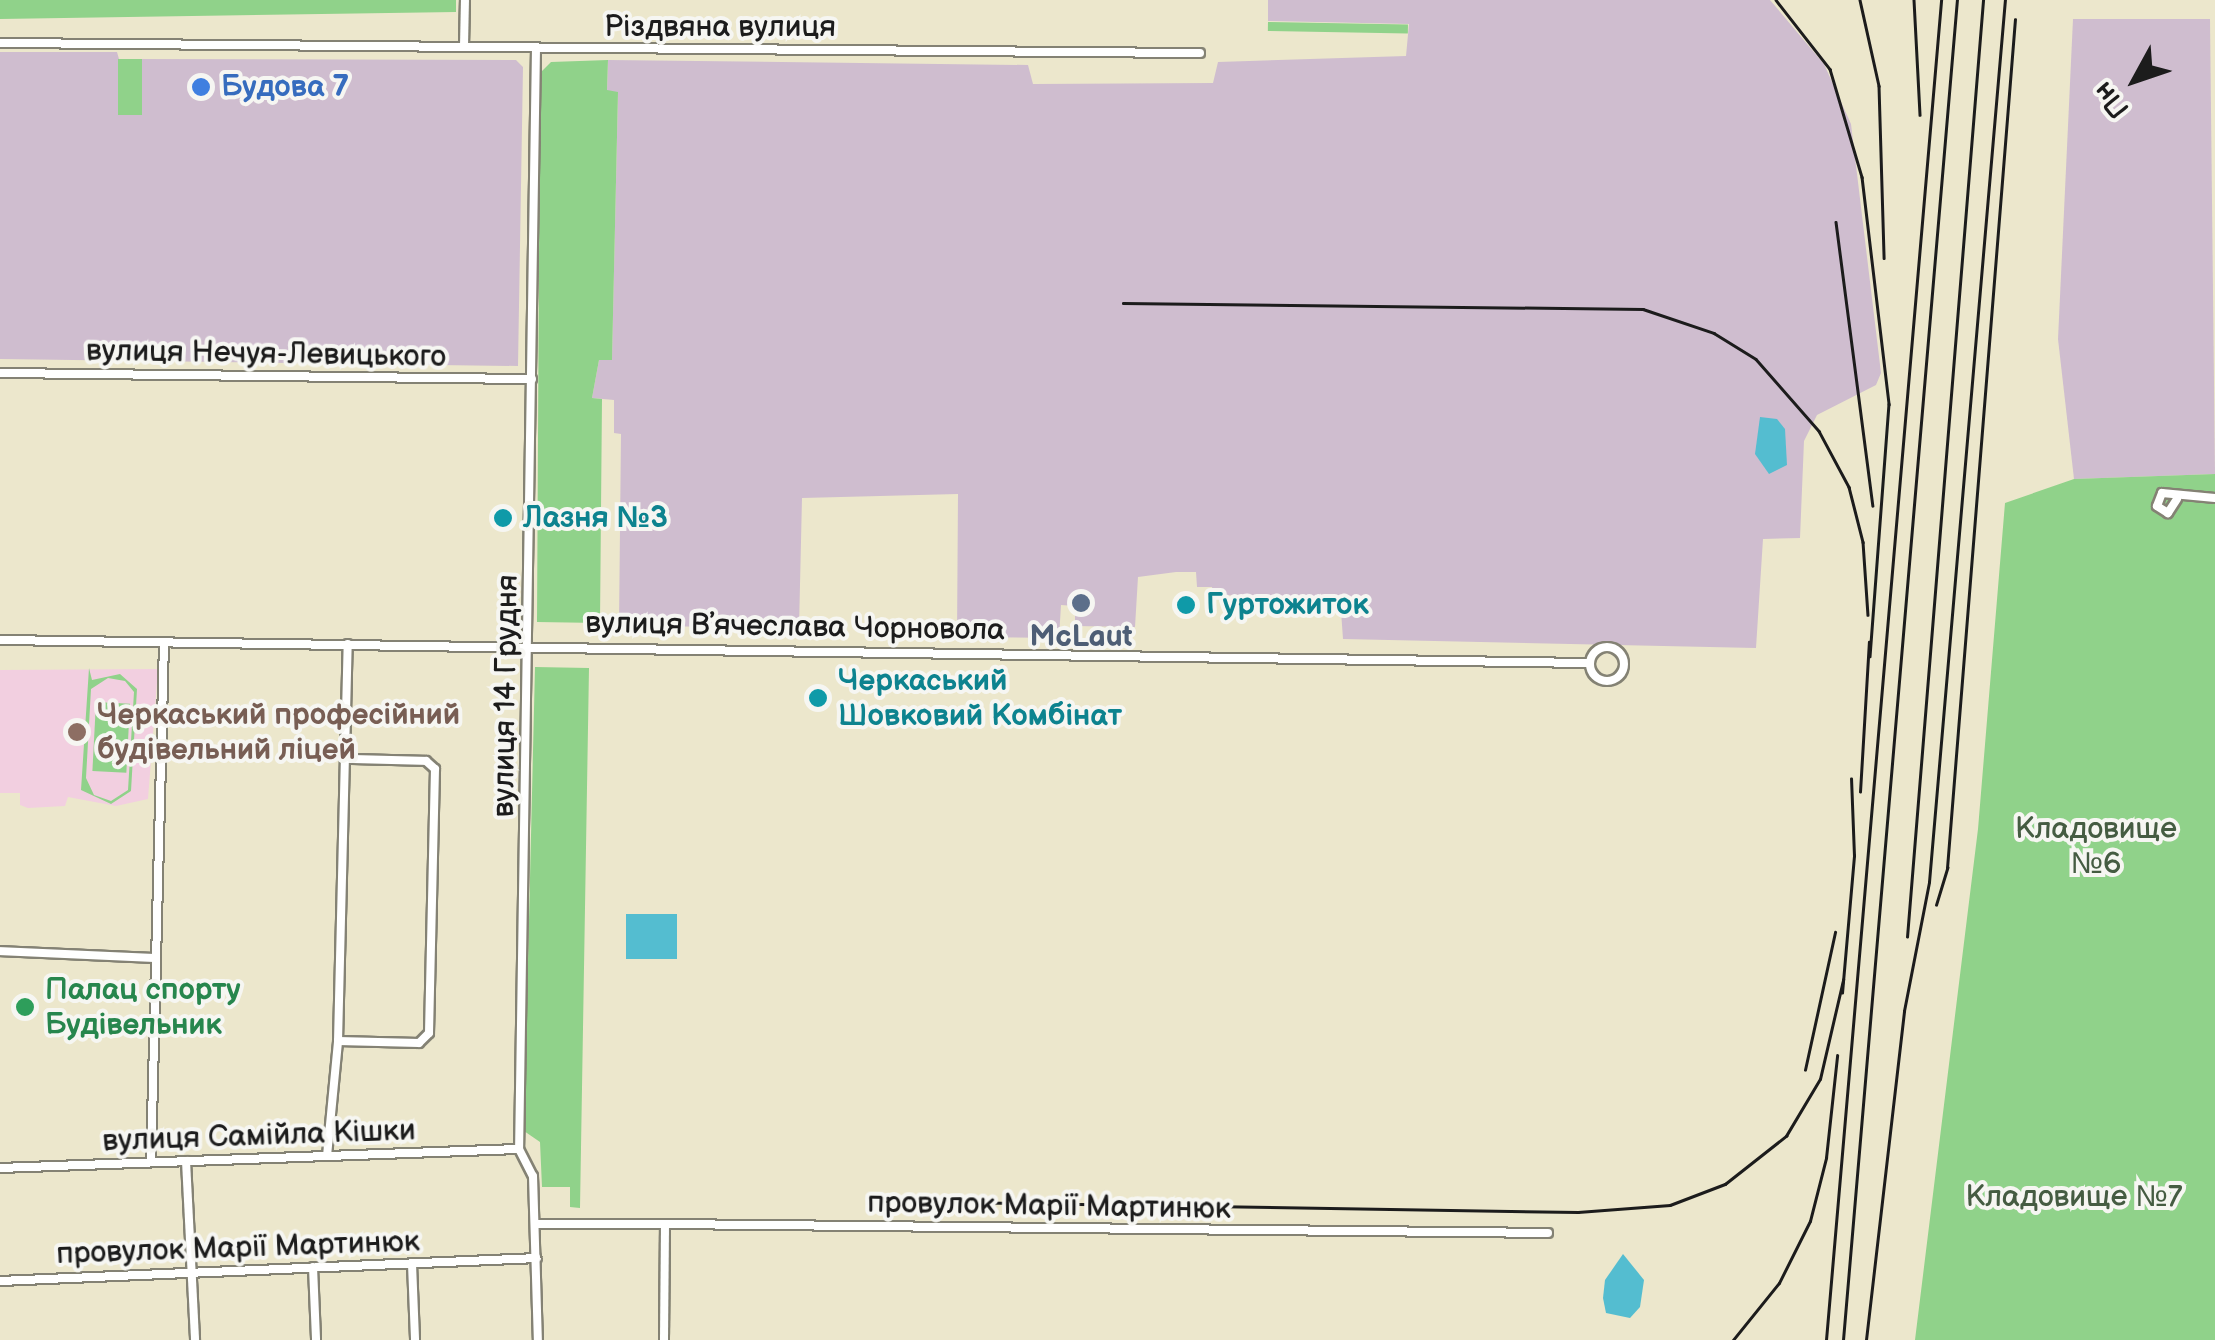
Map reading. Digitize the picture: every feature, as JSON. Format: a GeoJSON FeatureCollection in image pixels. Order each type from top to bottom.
{"type":"FeatureCollection","features":[{"type":"Feature","properties":{"kind":"street"},"geometry":{"type":"LineString","coordinates":[[464,46],[465,0]]}},
{"type":"Feature","properties":{"kind":"street","name":"Різдвяна вулиця"},"geometry":{"type":"LineString","coordinates":[[0,43],[1200,53]]}},
{"type":"Feature","properties":{"kind":"street","name":"вулиця 14 Грудня"},"geometry":{"type":"LineString","coordinates":[[536,48],[531,646],[519,1149],[533,1176],[538,1340]]}},
{"type":"Feature","properties":{"kind":"street","name":"вулиця Нечуя-Левицького"},"geometry":{"type":"LineString","coordinates":[[0,373],[532,380]]}},
{"type":"Feature","properties":{"kind":"street"},"geometry":{"type":"LineString","coordinates":[[2176,499],[2215,498]]}},
{"type":"Feature","properties":{"kind":"street","name":"вулиця Вʼячеслава Чорновола"},"geometry":{"type":"LineString","coordinates":[[0,640],[1590,663],[1609,647],[1625,662],[1619,677],[1609,682],[1598,678],[1590,663]]}},
{"type":"Feature","properties":{"kind":"street"},"geometry":{"type":"LineString","coordinates":[[151,1162],[164,642]]}},
{"type":"Feature","properties":{"kind":"street"},"geometry":{"type":"LineString","coordinates":[[327,1156],[338,1041],[348,644]]}},
{"type":"Feature","properties":{"kind":"street"},"geometry":{"type":"LineString","coordinates":[[338,1041],[419,1043],[429,1033],[435,768],[426,762],[347,759]]}},
{"type":"Feature","properties":{"kind":"street"},"geometry":{"type":"LineString","coordinates":[[0,952],[156,958]]}},
{"type":"Feature","properties":{"kind":"street","name":"вулиця Самійла Кішки"},"geometry":{"type":"LineString","coordinates":[[0,1168],[519,1149]]}},
{"type":"Feature","properties":{"kind":"street"},"geometry":{"type":"LineString","coordinates":[[186,1161],[196,1340]]}},
{"type":"Feature","properties":{"kind":"street","name":"провулок Марії Мартинюк"},"geometry":{"type":"LineString","coordinates":[[536,1224],[1548,1233]]}},
{"type":"Feature","properties":{"kind":"street"},"geometry":{"type":"LineString","coordinates":[[664,1340],[665,1224]]}},
{"type":"Feature","properties":{"kind":"street","name":"провулок Марії Мартинюк"},"geometry":{"type":"LineString","coordinates":[[0,1281],[538,1258]]}},
{"type":"Feature","properties":{"kind":"street"},"geometry":{"type":"LineString","coordinates":[[412,1264],[414,1340]]}},
{"type":"Feature","properties":{"kind":"street"},"geometry":{"type":"LineString","coordinates":[[314,1267],[316,1340]]}},
{"type":"Feature","properties":{"kind":"shaded area"},"geometry":{"type":"Polygon","coordinates":[[[1268,0],[1770,0],[1824,64],[1851,124],[1881,373],[1876,385],[1817,415],[1804,441],[1800,538],[1763,539],[1756,648],[1343,639],[1340,597],[1213,595],[1212,587],[1197,587],[1196,572],[1138,577],[1135,627],[1075,626],[1075,606],[1061,605],[1059,638],[957,637],[958,494],[802,498],[799,629],[619,625],[621,434],[614,433],[614,400],[592,398],[599,360],[612,359],[618,93],[607,91],[608,60],[1028,65],[1033,84],[1213,83],[1218,62],[1406,56],[1409,24],[1268,21],[1268,0]]]}},
{"type":"Feature","properties":{"kind":"shaded area"},"geometry":{"type":"Polygon","coordinates":[[[2073,19],[2210,19],[2215,474],[2074,479],[2058,339],[2073,19]]]}},
{"type":"Feature","properties":{"kind":"shaded area"},"geometry":{"type":"Polygon","coordinates":[[[0,52],[117,52],[119,59],[516,60],[523,67],[518,366],[0,359],[0,52]]]}},
{"type":"Feature","properties":{"kind":"shaded area","name":"Черкаський професійний будівельний ліцей"},"geometry":{"type":"Polygon","coordinates":[[[158,669],[148,799],[116,806],[68,797],[65,806],[28,808],[20,805],[20,793],[0,793],[0,670],[158,669]]]}},
{"type":"Feature","properties":{"kind":"green space"},"geometry":{"type":"Polygon","coordinates":[[[0,0],[456,0],[456,12],[0,19],[0,0]]]}},
{"type":"Feature","properties":{"kind":"green space"},"geometry":{"type":"Polygon","coordinates":[[[1268,22],[1408,24],[1408,33],[1268,31],[1268,22]]]}},
{"type":"Feature","properties":{"kind":"green space"},"geometry":{"type":"Polygon","coordinates":[[[118,59],[142,59],[142,115],[118,115],[118,59]]]}},
{"type":"Feature","properties":{"kind":"green space"},"geometry":{"type":"Polygon","coordinates":[[[608,60],[607,90],[618,92],[612,360],[599,360],[592,398],[602,399],[600,623],[537,622],[540,73],[551,62],[608,60]]]}},
{"type":"Feature","properties":{"kind":"green space"},"geometry":{"type":"Polygon","coordinates":[[[2215,474],[2215,1340],[1915,1340],[1978,829],[2005,503],[2074,479],[2215,474]]]}},
{"type":"Feature","properties":{"kind":"green space"},"geometry":{"type":"Polygon","coordinates":[[[535,667],[589,668],[580,1208],[570,1207],[570,1187],[542,1187],[540,1142],[524,1131],[535,667]]]}},
{"type":"Feature","properties":{"kind":"green space"},"geometry":{"type":"Polygon","coordinates":[[[89,668],[92,680],[120,674],[137,689],[131,791],[111,804],[81,790],[89,668]],[[108,678],[91,689],[86,778],[94,795],[111,801],[128,790],[134,692],[125,681],[108,678]]]}},
{"type":"Feature","properties":{"kind":"green space"},"geometry":{"type":"Polygon","coordinates":[[[96,702],[130,704],[126,773],[92,771],[96,702]]]}},
{"type":"Feature","properties":{"kind":"water"},"geometry":{"type":"Polygon","coordinates":[[[1760,417],[1777,419],[1785,429],[1787,465],[1769,474],[1755,454],[1760,417]]]}},
{"type":"Feature","properties":{"kind":"water"},"geometry":{"type":"Polygon","coordinates":[[[626,914],[677,914],[677,959],[626,959],[626,914]]]}},
{"type":"Feature","properties":{"kind":"water"},"geometry":{"type":"Polygon","coordinates":[[[1623,1254],[1644,1280],[1640,1307],[1630,1318],[1606,1313],[1603,1298],[1605,1280],[1623,1254]]]}},
{"type":"Feature","properties":{"kind":"railway"},"geometry":{"type":"LineString","coordinates":[[1776,0],[1830,69],[1862,177],[1889,404],[1870,656]]}},
{"type":"Feature","properties":{"kind":"railway"},"geometry":{"type":"LineString","coordinates":[[1860,0],[1879,86],[1884,258]]}},
{"type":"Feature","properties":{"kind":"railway"},"geometry":{"type":"LineString","coordinates":[[1914,0],[1920,115]]}},
{"type":"Feature","properties":{"kind":"railway"},"geometry":{"type":"LineString","coordinates":[[1826,1340],[1941,0]]}},
{"type":"Feature","properties":{"kind":"railway"},"geometry":{"type":"LineString","coordinates":[[1843,1340],[1957,0]]}},
{"type":"Feature","properties":{"kind":"railway"},"geometry":{"type":"LineString","coordinates":[[1907,937],[1983,0]]}},
{"type":"Feature","properties":{"kind":"railway"},"geometry":{"type":"LineString","coordinates":[[1866,1340],[1904,1011],[1929,882],[2005,0]]}},
{"type":"Feature","properties":{"kind":"railway"},"geometry":{"type":"LineString","coordinates":[[1936,905],[1947,868],[2015,20]]}},
{"type":"Feature","properties":{"kind":"railway"},"geometry":{"type":"LineString","coordinates":[[1836,222],[1873,506]]}},
{"type":"Feature","properties":{"kind":"railway"},"geometry":{"type":"LineString","coordinates":[[1123,303],[1643,309],[1714,333],[1756,359],[1819,431],[1849,487],[1863,542],[1868,615]]}},
{"type":"Feature","properties":{"kind":"railway"},"geometry":{"type":"LineString","coordinates":[[1860,792],[1869,642]]}},
{"type":"Feature","properties":{"kind":"railway"},"geometry":{"type":"LineString","coordinates":[[1842,993],[1854,856],[1851,779]]}},
{"type":"Feature","properties":{"kind":"railway"},"geometry":{"type":"LineString","coordinates":[[1805,1070],[1835,932]]}},
{"type":"Feature","properties":{"kind":"railway"},"geometry":{"type":"LineString","coordinates":[[892,1201],[1578,1212],[1670,1205],[1725,1184],[1786,1136],[1820,1079],[1843,980]]}},
{"type":"Feature","properties":{"kind":"railway"},"geometry":{"type":"LineString","coordinates":[[1733,1340],[1779,1283],[1810,1221],[1826,1158],[1837,1056]]}},
{"type":"Feature","properties":{"kind":"place","name":"Будова 7"},"geometry":{"type":"Point","coordinates":[201,87]}},
{"type":"Feature","properties":{"kind":"place","name":"Лазня №3"},"geometry":{"type":"Point","coordinates":[503,518]}},
{"type":"Feature","properties":{"kind":"place","name":"McLaut"},"geometry":{"type":"Point","coordinates":[1081,603]}},
{"type":"Feature","properties":{"kind":"place","name":"Гуртожиток"},"geometry":{"type":"Point","coordinates":[1186,605]}},
{"type":"Feature","properties":{"kind":"place","name":"Черкаський Шовковий Комбінат"},"geometry":{"type":"Point","coordinates":[818,698]}},
{"type":"Feature","properties":{"kind":"place","name":"Черкаський професійний будівельний ліцей"},"geometry":{"type":"Point","coordinates":[77,732]}},
{"type":"Feature","properties":{"kind":"place","name":"Палац спорту Будівельник"},"geometry":{"type":"Point","coordinates":[25,1007]}},
{"type":"Feature","properties":{"kind":"park label","name":"Кладовище №6"},"geometry":{"type":"Point","coordinates":[2096,846]}},
{"type":"Feature","properties":{"kind":"park label","name":"Кладовище №7"},"geometry":{"type":"Point","coordinates":[2074,1197]}}]}
